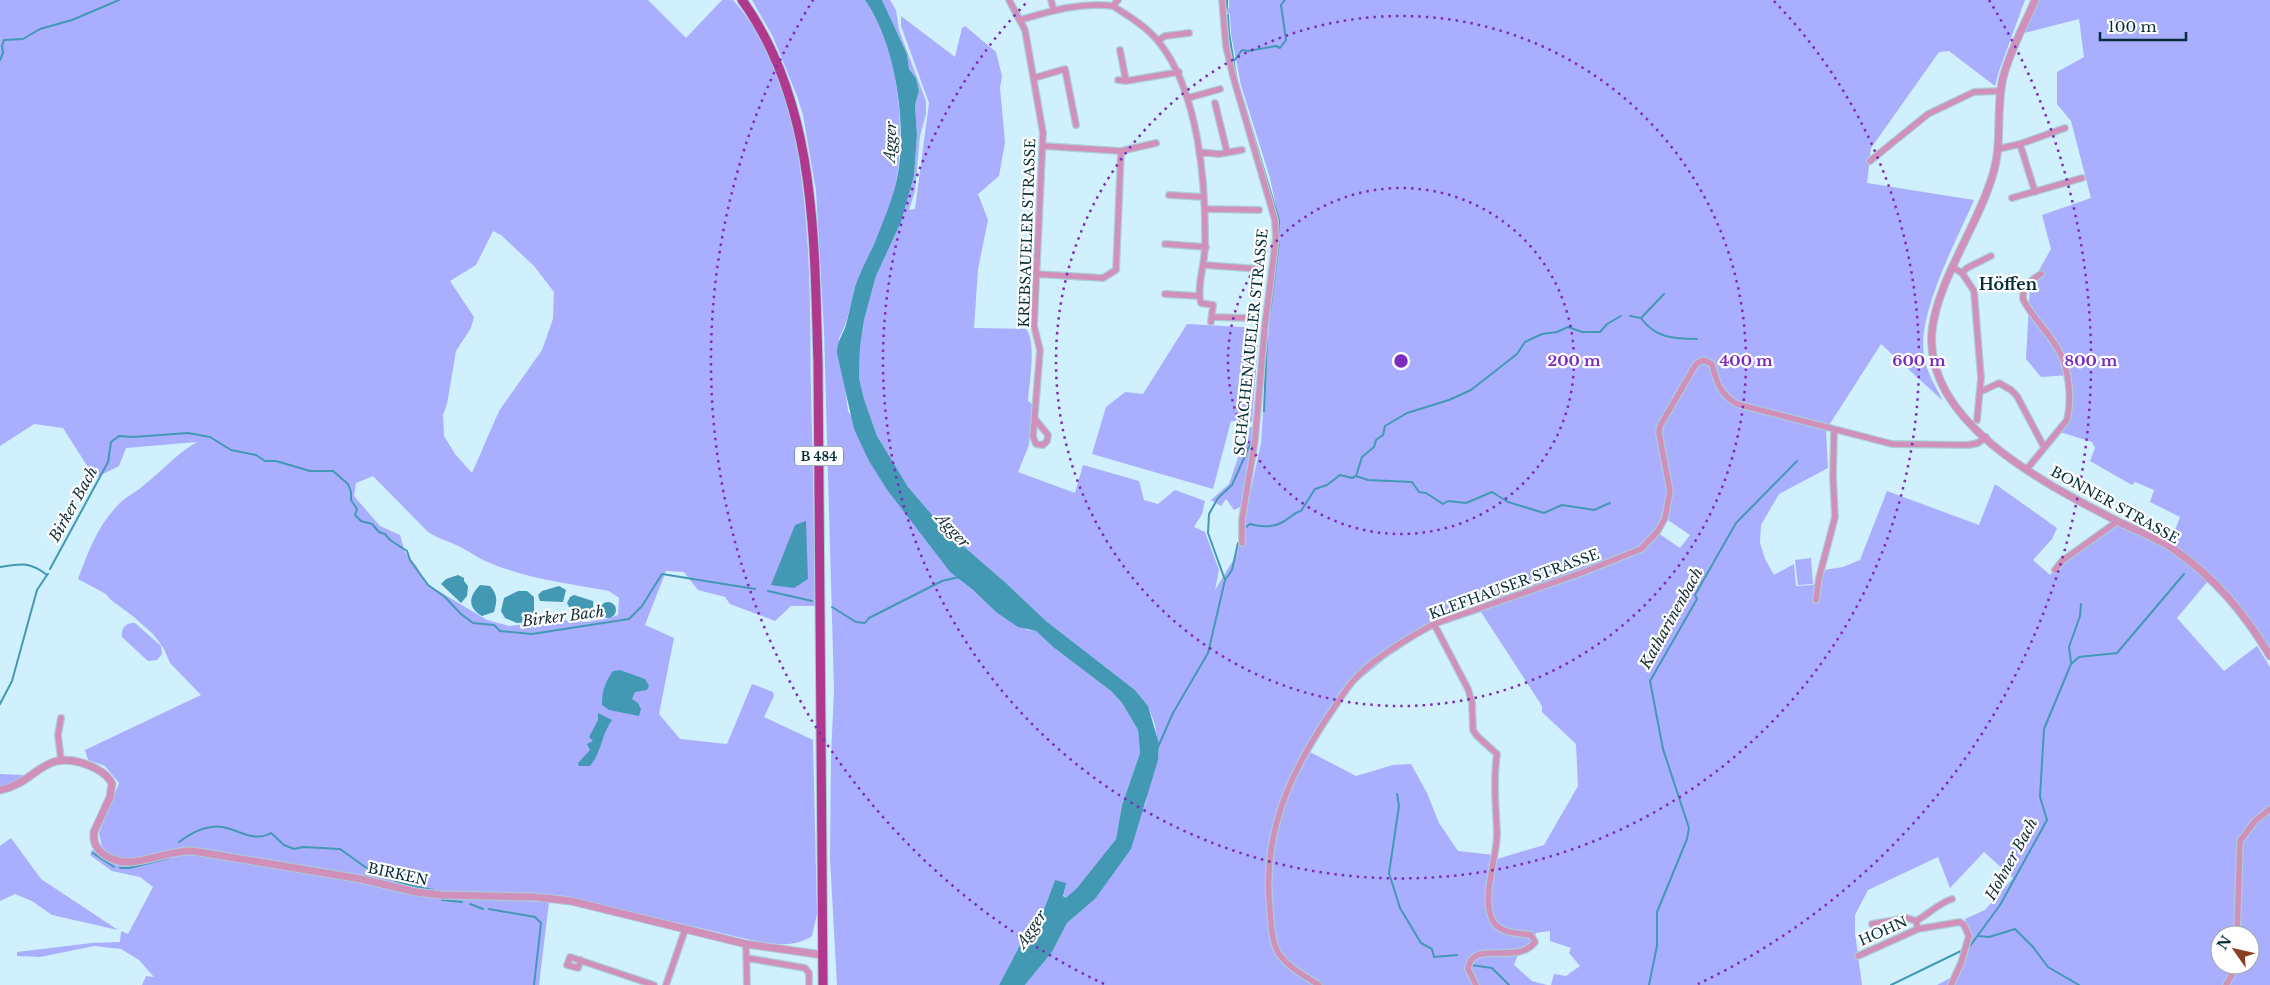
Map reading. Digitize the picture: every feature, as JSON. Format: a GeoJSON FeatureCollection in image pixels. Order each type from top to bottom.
{"type":"FeatureCollection","features":[{"type":"Feature","properties":{"kind":"main road","name":"B 484"},"geometry":{"type":"LineString","coordinates":[[742,0],[760,28],[785,84],[802,147],[809,198],[815,276],[818,363],[823,985]]}},
{"type":"Feature","properties":{"kind":"street","name":"KREBSAUELER STRASSE"},"geometry":{"type":"LineString","coordinates":[[1009,0],[1025,30],[1034,78],[1043,146],[1034,326],[1040,350],[1035,419]]}},
{"type":"Feature","properties":{"kind":"street"},"geometry":{"type":"LineString","coordinates":[[1051,0],[1054,11]]}},
{"type":"Feature","properties":{"kind":"street"},"geometry":{"type":"LineString","coordinates":[[1113,6],[1118,0]]}},
{"type":"Feature","properties":{"kind":"street","name":"SCHACHENAUELER STRASSE"},"geometry":{"type":"LineString","coordinates":[[1222,0],[1226,46],[1232,76],[1275,220],[1276,238],[1265,325],[1255,440],[1242,520],[1242,543]]}},
{"type":"Feature","properties":{"kind":"street","name":"BONNER STRASSE"},"geometry":{"type":"LineString","coordinates":[[2035,0],[2004,74],[2001,91],[1998,149],[1993,174],[1985,199],[1954,268],[1934,322],[1932,357],[1941,384],[1948,398],[1964,416],[1986,437],[2027,469],[2062,492],[2170,547],[2210,578],[2238,608],[2270,656]]}},
{"type":"Feature","properties":{"kind":"street"},"geometry":{"type":"LineString","coordinates":[[1020,20],[1082,5],[1113,6],[1137,22],[1158,41],[1179,72],[1188,98],[1199,152],[1205,209],[1206,248],[1199,296],[1201,303],[1213,305],[1212,320],[1248,318]]}},
{"type":"Feature","properties":{"kind":"street"},"geometry":{"type":"LineString","coordinates":[[1158,41],[1165,36],[1189,33]]}},
{"type":"Feature","properties":{"kind":"street"},"geometry":{"type":"LineString","coordinates":[[1120,50],[1126,81]]}},
{"type":"Feature","properties":{"kind":"street"},"geometry":{"type":"LineString","coordinates":[[1034,78],[1065,69],[1076,125]]}},
{"type":"Feature","properties":{"kind":"street"},"geometry":{"type":"LineString","coordinates":[[1118,80],[1126,81],[1179,72]]}},
{"type":"Feature","properties":{"kind":"street"},"geometry":{"type":"LineString","coordinates":[[1188,98],[1220,89]]}},
{"type":"Feature","properties":{"kind":"street"},"geometry":{"type":"LineString","coordinates":[[1870,161],[1928,114],[1974,92],[2001,91]]}},
{"type":"Feature","properties":{"kind":"street"},"geometry":{"type":"LineString","coordinates":[[1215,103],[1226,152]]}},
{"type":"Feature","properties":{"kind":"street"},"geometry":{"type":"LineString","coordinates":[[1998,149],[2020,144],[2065,128]]}},
{"type":"Feature","properties":{"kind":"street"},"geometry":{"type":"LineString","coordinates":[[1043,146],[1121,151],[1156,143]]}},
{"type":"Feature","properties":{"kind":"street"},"geometry":{"type":"LineString","coordinates":[[2020,144],[2035,192]]}},
{"type":"Feature","properties":{"kind":"street"},"geometry":{"type":"LineString","coordinates":[[1199,152],[1219,154],[1242,150]]}},
{"type":"Feature","properties":{"kind":"street"},"geometry":{"type":"LineString","coordinates":[[1036,274],[1103,278],[1116,270],[1121,151]]}},
{"type":"Feature","properties":{"kind":"street"},"geometry":{"type":"LineString","coordinates":[[2012,198],[2082,178]]}},
{"type":"Feature","properties":{"kind":"street"},"geometry":{"type":"LineString","coordinates":[[1169,195],[1204,196]]}},
{"type":"Feature","properties":{"kind":"street"},"geometry":{"type":"LineString","coordinates":[[1205,209],[1259,210]]}},
{"type":"Feature","properties":{"kind":"street"},"geometry":{"type":"LineString","coordinates":[[1165,244],[1206,248]]}},
{"type":"Feature","properties":{"kind":"street"},"geometry":{"type":"LineString","coordinates":[[1962,273],[1967,268],[1991,256]]}},
{"type":"Feature","properties":{"kind":"street"},"geometry":{"type":"LineString","coordinates":[[1204,265],[1259,269]]}},
{"type":"Feature","properties":{"kind":"street"},"geometry":{"type":"LineString","coordinates":[[1954,268],[1962,273],[1974,291],[1980,392],[1977,420]]}},
{"type":"Feature","properties":{"kind":"street"},"geometry":{"type":"LineString","coordinates":[[2027,469],[2067,420],[2069,411],[2069,391],[2062,357],[2023,299],[2022,292],[2028,284],[2041,274]]}},
{"type":"Feature","properties":{"kind":"street"},"geometry":{"type":"LineString","coordinates":[[1164,294],[1199,296]]}},
{"type":"Feature","properties":{"kind":"street","name":"KLEFHAUSER STRASSE"},"geometry":{"type":"LineString","coordinates":[[1319,985],[1281,956],[1276,948],[1272,932],[1268,890],[1268,868],[1279,810],[1304,754],[1353,681],[1391,650],[1434,624],[1581,573],[1641,549],[1657,532],[1665,518],[1670,492],[1659,434],[1662,419],[1691,369],[1702,360],[1712,364],[1720,389],[1728,399],[1737,404],[1892,444],[1968,445],[1978,443],[1986,437]]}},
{"type":"Feature","properties":{"kind":"street"},"geometry":{"type":"LineString","coordinates":[[1980,392],[1999,382],[2011,390],[2044,447]]}},
{"type":"Feature","properties":{"kind":"street"},"geometry":{"type":"LineString","coordinates":[[1816,600],[1819,578],[1835,517],[1833,477],[1834,430]]}},
{"type":"Feature","properties":{"kind":"street"},"geometry":{"type":"LineString","coordinates":[[2055,570],[2062,562],[2118,521]]}},
{"type":"Feature","properties":{"kind":"street"},"geometry":{"type":"LineString","coordinates":[[1434,624],[1468,689],[1472,703],[1473,730],[1497,754],[1494,779],[1497,836],[1488,905],[1491,918],[1497,926],[1504,930],[1531,935],[1535,942],[1526,951],[1512,954],[1490,952],[1472,958],[1468,968],[1476,985]]}},
{"type":"Feature","properties":{"kind":"street"},"geometry":{"type":"LineString","coordinates":[[61,718],[58,735],[62,760]]}},
{"type":"Feature","properties":{"kind":"street","name":"BIRKEN"},"geometry":{"type":"LineString","coordinates":[[0,790],[20,783],[39,768],[62,760],[86,764],[101,772],[112,784],[110,797],[94,832],[93,839],[98,850],[118,861],[139,861],[178,851],[193,851],[361,879],[416,892],[441,895],[535,897],[572,901],[746,944],[823,954]]}},
{"type":"Feature","properties":{"kind":"street"},"geometry":{"type":"LineString","coordinates":[[2237,925],[2240,841],[2256,821],[2270,809]]}},
{"type":"Feature","properties":{"kind":"street","name":"HOHN"},"geometry":{"type":"LineString","coordinates":[[1872,924],[1907,918],[1916,921],[1941,902],[1952,899]]}},
{"type":"Feature","properties":{"kind":"street","name":"HOHN"},"geometry":{"type":"LineString","coordinates":[[1916,921],[1918,929]]}},
{"type":"Feature","properties":{"kind":"street","name":"HOHN"},"geometry":{"type":"LineString","coordinates":[[1858,956],[1874,947],[1918,929],[1960,922],[1964,925],[1969,936],[1961,963],[1951,985]]}},
{"type":"Feature","properties":{"kind":"street"},"geometry":{"type":"LineString","coordinates":[[666,985],[685,930]]}},
{"type":"Feature","properties":{"kind":"street"},"geometry":{"type":"LineString","coordinates":[[746,944],[747,985]]}},
{"type":"Feature","properties":{"kind":"street"},"geometry":{"type":"LineString","coordinates":[[747,958],[806,968],[809,973],[809,985]]}},
{"type":"Feature","properties":{"kind":"street"},"geometry":{"type":"LineString","coordinates":[[581,960],[654,985]]}},
{"type":"Feature","properties":{"kind":"shaded area"},"geometry":{"type":"Polygon","coordinates":[[[0,0],[648,0],[686,38],[722,0],[733,0],[760,38],[780,83],[794,133],[802,185],[810,292],[815,606],[791,606],[775,621],[730,604],[725,597],[698,590],[684,572],[666,571],[645,625],[674,638],[659,714],[680,739],[727,744],[752,684],[773,692],[774,696],[764,717],[813,740],[817,914],[812,936],[791,944],[755,941],[564,896],[535,894],[443,898],[549,902],[539,985],[142,985],[146,976],[154,977],[139,960],[121,949],[94,946],[40,957],[17,956],[17,952],[92,943],[120,942],[121,931],[128,934],[153,887],[140,877],[112,871],[90,855],[92,850],[109,853],[102,847],[99,833],[119,783],[105,766],[88,760],[85,750],[201,695],[170,663],[164,649],[154,635],[106,594],[78,579],[94,539],[111,513],[118,505],[182,452],[197,442],[126,448],[119,466],[95,478],[63,428],[34,424],[0,446],[0,0]],[[493,231],[476,265],[450,281],[474,317],[471,328],[456,351],[447,404],[443,415],[444,436],[455,454],[472,473],[499,411],[542,350],[553,319],[554,292],[534,266],[501,235],[493,231]],[[373,476],[356,483],[354,496],[380,526],[400,535],[405,552],[417,567],[425,583],[487,620],[509,626],[562,620],[587,622],[618,615],[619,598],[609,591],[519,573],[485,561],[431,534],[373,476]]]}},
{"type":"Feature","properties":{"kind":"shaded area"},"geometry":{"type":"Polygon","coordinates":[[[752,0],[865,0],[877,20],[893,69],[898,95],[900,122],[898,173],[890,207],[856,284],[847,318],[839,338],[848,411],[951,573],[973,590],[996,612],[1027,630],[1036,631],[1053,647],[1111,691],[1122,703],[1138,730],[1140,753],[1122,805],[1116,839],[1066,899],[1055,880],[1040,920],[1019,947],[999,985],[837,985],[830,859],[834,690],[824,331],[816,191],[803,115],[797,96],[773,37],[752,0]]]}},
{"type":"Feature","properties":{"kind":"shaded area"},"geometry":{"type":"Polygon","coordinates":[[[865,0],[882,0],[907,54],[909,69],[916,78],[919,91],[915,105],[917,135],[914,176],[901,222],[876,276],[864,320],[860,347],[859,378],[877,436],[908,487],[946,531],[1046,621],[1135,690],[1148,706],[1159,744],[1158,760],[1131,849],[1095,899],[1067,923],[1052,952],[1025,985],[999,985],[1019,947],[1040,920],[1055,880],[1066,883],[1063,896],[1066,898],[1077,888],[1116,839],[1122,805],[1140,753],[1138,730],[1122,703],[1111,691],[1053,647],[1036,631],[1018,627],[996,612],[973,590],[951,573],[888,491],[869,461],[854,429],[837,353],[838,346],[845,328],[857,281],[875,242],[896,182],[901,130],[896,83],[891,60],[884,38],[865,0]]]}},
{"type":"Feature","properties":{"kind":"shaded area"},"geometry":{"type":"Polygon","coordinates":[[[882,0],[890,0],[896,10],[899,30],[926,101],[926,114],[920,136],[915,191],[909,210],[915,209],[929,103],[901,26],[901,16],[955,57],[962,28],[965,26],[996,52],[1002,76],[1000,88],[1005,142],[999,176],[978,194],[988,220],[978,269],[974,328],[1026,329],[1029,335],[1032,353],[1028,401],[1032,404],[1029,445],[1018,472],[1075,493],[1083,465],[1139,481],[1144,500],[1158,504],[1175,490],[1205,501],[1202,514],[1194,527],[1205,532],[1219,570],[1215,590],[1237,554],[1261,443],[1269,322],[1275,275],[1277,211],[1270,178],[1241,85],[1231,34],[1230,15],[1226,12],[1226,9],[1229,8],[1229,0],[2025,0],[1995,86],[1949,51],[1939,52],[1871,148],[1867,183],[1974,200],[1932,298],[1923,338],[1927,367],[1943,401],[1881,344],[1826,430],[1828,468],[1779,494],[1761,525],[1760,543],[1765,559],[1774,575],[1794,564],[1796,586],[1813,585],[1824,570],[1843,567],[1860,560],[1887,491],[1979,525],[1995,484],[2057,528],[2052,539],[2033,560],[2050,575],[2065,557],[2113,521],[2169,548],[2208,581],[2177,618],[2224,671],[2257,646],[2270,667],[2270,985],[1937,985],[1952,977],[1971,938],[1965,919],[1985,910],[2013,878],[1984,852],[1950,888],[1938,857],[1868,890],[1855,915],[1855,933],[1862,985],[1551,985],[1554,974],[1566,976],[1580,966],[1569,953],[1571,948],[1550,941],[1550,931],[1536,933],[1531,946],[1520,950],[1514,965],[1532,981],[1547,985],[1025,985],[1052,952],[1067,923],[1095,899],[1146,803],[1147,792],[1159,752],[1155,725],[1148,706],[1135,690],[1046,621],[946,531],[908,487],[877,436],[859,378],[860,347],[864,320],[876,276],[901,222],[914,176],[917,136],[915,105],[919,91],[916,78],[909,69],[907,54],[882,0]],[[1665,518],[1658,533],[1680,548],[1690,535],[1665,518]],[[1481,612],[1433,627],[1386,658],[1354,684],[1308,751],[1356,776],[1393,765],[1411,764],[1427,793],[1439,823],[1458,851],[1494,855],[1497,859],[1544,845],[1578,786],[1576,744],[1542,712],[1542,706],[1481,612]]]}},
{"type":"Feature","properties":{"kind":"shaded area"},"geometry":{"type":"Polygon","coordinates":[[[2038,0],[2270,0],[2270,650],[2249,617],[2227,590],[2202,567],[2170,544],[2180,517],[2150,502],[2154,490],[2135,482],[2132,485],[2090,461],[2095,448],[2092,442],[2060,432],[2071,412],[2070,375],[2041,377],[2026,359],[2030,286],[2051,249],[2042,215],[2091,198],[2071,121],[2057,104],[2057,72],[2084,57],[2079,19],[2024,33],[2038,0]]]}},
{"type":"Feature","properties":{"kind":"shaded area"},"geometry":{"type":"Polygon","coordinates":[[[1187,324],[1259,328],[1252,422],[1231,421],[1213,489],[1092,454],[1106,407],[1125,392],[1143,394],[1187,324]]]}},
{"type":"Feature","properties":{"kind":"shaded area"},"geometry":{"type":"Polygon","coordinates":[[[1253,427],[1254,437],[1242,506],[1234,510],[1226,499],[1221,506],[1211,500],[1229,484],[1244,440],[1238,428],[1253,427]]]}},
{"type":"Feature","properties":{"kind":"shaded area"},"geometry":{"type":"Polygon","coordinates":[[[806,521],[808,579],[794,588],[771,585],[795,525],[806,521]]]}},
{"type":"Feature","properties":{"kind":"shaded area"},"geometry":{"type":"Polygon","coordinates":[[[1811,558],[1813,584],[1798,585],[1795,560],[1811,558]]]}},
{"type":"Feature","properties":{"kind":"shaded area"},"geometry":{"type":"Polygon","coordinates":[[[458,575],[464,578],[468,586],[467,596],[461,603],[441,584],[446,579],[458,575]]]}},
{"type":"Feature","properties":{"kind":"shaded area"},"geometry":{"type":"Polygon","coordinates":[[[480,585],[490,586],[496,598],[494,612],[482,616],[477,613],[471,602],[473,594],[480,585]]]}},
{"type":"Feature","properties":{"kind":"shaded area"},"geometry":{"type":"Polygon","coordinates":[[[559,586],[566,590],[563,602],[540,601],[538,595],[542,591],[559,586]]]}},
{"type":"Feature","properties":{"kind":"shaded area"},"geometry":{"type":"Polygon","coordinates":[[[518,591],[527,591],[534,597],[534,613],[530,622],[517,623],[505,618],[501,611],[504,598],[518,591]]]}},
{"type":"Feature","properties":{"kind":"shaded area"},"geometry":{"type":"Polygon","coordinates":[[[574,595],[593,601],[592,613],[588,619],[585,620],[574,616],[567,603],[570,597],[574,595]]]}},
{"type":"Feature","properties":{"kind":"shaded area"},"geometry":{"type":"Polygon","coordinates":[[[608,602],[616,610],[608,618],[600,610],[608,602]]]}},
{"type":"Feature","properties":{"kind":"shaded area"},"geometry":{"type":"Polygon","coordinates":[[[135,623],[161,646],[162,654],[157,660],[148,661],[122,637],[122,631],[125,626],[135,623]]]}},
{"type":"Feature","properties":{"kind":"shaded area"},"geometry":{"type":"Polygon","coordinates":[[[620,670],[645,679],[649,686],[647,690],[635,692],[632,699],[638,703],[641,709],[639,716],[609,710],[602,705],[603,691],[608,679],[613,671],[620,670]]]}},
{"type":"Feature","properties":{"kind":"shaded area"},"geometry":{"type":"Polygon","coordinates":[[[598,713],[612,720],[594,761],[590,766],[579,766],[578,763],[590,750],[587,744],[593,741],[589,737],[598,720],[598,713]]]}},
{"type":"Feature","properties":{"kind":"shaded area"},"geometry":{"type":"Polygon","coordinates":[[[0,774],[23,775],[23,778],[12,784],[0,787],[0,774]]]}},
{"type":"Feature","properties":{"kind":"shaded area"},"geometry":{"type":"Polygon","coordinates":[[[11,838],[41,879],[118,930],[52,915],[32,901],[15,894],[0,901],[0,846],[11,838]]]}},
{"type":"Feature","properties":{"kind":"waterway"},"geometry":{"type":"LineString","coordinates":[[0,60],[3,53],[2,46],[4,40],[23,39],[40,29],[72,20],[119,0]]}},
{"type":"Feature","properties":{"kind":"waterway"},"geometry":{"type":"LineString","coordinates":[[1227,0],[1227,8]]}},
{"type":"Feature","properties":{"kind":"waterway"},"geometry":{"type":"LineString","coordinates":[[1234,61],[1242,50],[1248,51],[1276,46],[1280,48],[1286,40],[1281,5],[1285,0]]}},
{"type":"Feature","properties":{"kind":"waterway"},"geometry":{"type":"LineString","coordinates":[[1228,15],[1237,82]]}},
{"type":"Feature","properties":{"kind":"waterway"},"geometry":{"type":"LineString","coordinates":[[1242,97],[1279,220],[1279,242],[1270,311]]}},
{"type":"Feature","properties":{"kind":"waterway"},"geometry":{"type":"LineString","coordinates":[[1641,318],[1664,294]]}},
{"type":"Feature","properties":{"kind":"waterway"},"geometry":{"type":"LineString","coordinates":[[1356,476],[1362,457],[1374,447],[1376,440],[1383,435],[1385,426],[1407,413],[1449,400],[1471,390],[1517,354],[1525,342],[1542,334],[1557,332],[1568,327],[1582,332],[1600,332],[1607,324],[1621,316]]}},
{"type":"Feature","properties":{"kind":"waterway"},"geometry":{"type":"LineString","coordinates":[[1630,316],[1641,318],[1652,330],[1666,336],[1681,339],[1697,339]]}},
{"type":"Feature","properties":{"kind":"waterway"},"geometry":{"type":"LineString","coordinates":[[1264,411],[1267,338]]}},
{"type":"Feature","properties":{"kind":"waterway","name":"Birker Bach"},"geometry":{"type":"LineString","coordinates":[[50,569],[108,462],[111,442],[119,436],[133,437],[188,433],[210,437],[231,450],[256,455],[265,461],[276,461],[310,471],[333,471],[348,484],[351,500],[357,509],[355,515],[361,521],[372,524],[379,532],[385,534],[390,540],[407,551],[410,560],[428,585],[445,597],[461,614],[473,623],[494,625],[500,631],[532,634],[629,619],[642,606],[662,574],[755,589]]}},
{"type":"Feature","properties":{"kind":"waterway"},"geometry":{"type":"LineString","coordinates":[[1158,747],[1173,713],[1208,653],[1225,580],[1208,533],[1209,514],[1218,498],[1232,485],[1253,438]]}},
{"type":"Feature","properties":{"kind":"waterway","name":"Katharinenbach"},"geometry":{"type":"LineString","coordinates":[[1649,985],[1657,946],[1657,912],[1687,839],[1689,828],[1663,749],[1650,681],[1697,599],[1695,595],[1736,523],[1797,461]]}},
{"type":"Feature","properties":{"kind":"waterway"},"geometry":{"type":"LineString","coordinates":[[1245,528],[1250,524],[1266,526],[1283,522],[1301,511],[1315,489],[1327,485],[1340,475],[1352,478],[1356,476],[1368,480],[1412,482],[1419,492],[1426,493],[1443,504],[1448,501],[1466,503],[1492,492],[1508,502],[1544,513],[1562,505],[1594,510],[1610,503]]}},
{"type":"Feature","properties":{"kind":"waterway"},"geometry":{"type":"LineString","coordinates":[[1225,580],[1232,570],[1238,543]]}},
{"type":"Feature","properties":{"kind":"waterway"},"geometry":{"type":"LineString","coordinates":[[0,567],[24,565],[35,567],[48,574]]}},
{"type":"Feature","properties":{"kind":"waterway","name":"Hohner Bach"},"geometry":{"type":"LineString","coordinates":[[1970,946],[2000,905],[2047,820],[2040,797],[2044,729],[2071,664],[2079,657],[2117,653],[2184,574]]}},
{"type":"Feature","properties":{"kind":"waterway"},"geometry":{"type":"LineString","coordinates":[[0,704],[12,681],[37,590],[47,575]]}},
{"type":"Feature","properties":{"kind":"waterway","name":"Birker Bach"},"geometry":{"type":"LineString","coordinates":[[832,607],[856,622],[865,623],[869,618],[942,581],[959,577]]}},
{"type":"Feature","properties":{"kind":"waterway","name":"Birker Bach"},"geometry":{"type":"LineString","coordinates":[[768,591],[812,601]]}},
{"type":"Feature","properties":{"kind":"waterway"},"geometry":{"type":"LineString","coordinates":[[2071,662],[2069,647],[2080,616],[2081,604]]}},
{"type":"Feature","properties":{"kind":"waterway"},"geometry":{"type":"LineString","coordinates":[[1397,794],[1399,806],[1389,873],[1400,908],[1421,943],[1432,949],[1434,957],[1457,955]]}},
{"type":"Feature","properties":{"kind":"waterway"},"geometry":{"type":"LineString","coordinates":[[179,842],[198,831],[211,827],[227,828],[256,837],[271,833],[284,845],[294,849],[303,847],[340,849],[375,874],[433,890]]}},
{"type":"Feature","properties":{"kind":"waterway"},"geometry":{"type":"LineString","coordinates":[[93,853],[114,867]]}},
{"type":"Feature","properties":{"kind":"waterway"},"geometry":{"type":"LineString","coordinates":[[120,868],[129,868],[169,858]]}},
{"type":"Feature","properties":{"kind":"waterway"},"geometry":{"type":"LineString","coordinates":[[442,900],[462,902]]}},
{"type":"Feature","properties":{"kind":"waterway"},"geometry":{"type":"LineString","coordinates":[[470,904],[483,909]]}},
{"type":"Feature","properties":{"kind":"waterway"},"geometry":{"type":"LineString","coordinates":[[489,909],[535,917],[541,923],[534,985]]}},
{"type":"Feature","properties":{"kind":"waterway"},"geometry":{"type":"LineString","coordinates":[[1978,936],[1989,937],[2015,929],[2033,947],[2048,967],[2079,985]]}},
{"type":"Feature","properties":{"kind":"waterway","name":"Hohner Bach"},"geometry":{"type":"LineString","coordinates":[[1891,985],[1963,950]]}},
{"type":"Feature","properties":{"kind":"waterway"},"geometry":{"type":"LineString","coordinates":[[1471,965],[1492,968],[1509,985]]}},
{"type":"Feature","properties":{"kind":"district","name":"Höffen"},"geometry":{"type":"Point","coordinates":[2008,284]}},
{"type":"Feature","properties":{"kind":"water label","name":"Agger"},"geometry":{"type":"Point","coordinates":[890,142]}},
{"type":"Feature","properties":{"kind":"water label","name":"Agger"},"geometry":{"type":"Point","coordinates":[953,530]}},
{"type":"Feature","properties":{"kind":"water label","name":"Agger"},"geometry":{"type":"Point","coordinates":[1031,929]}}]}
